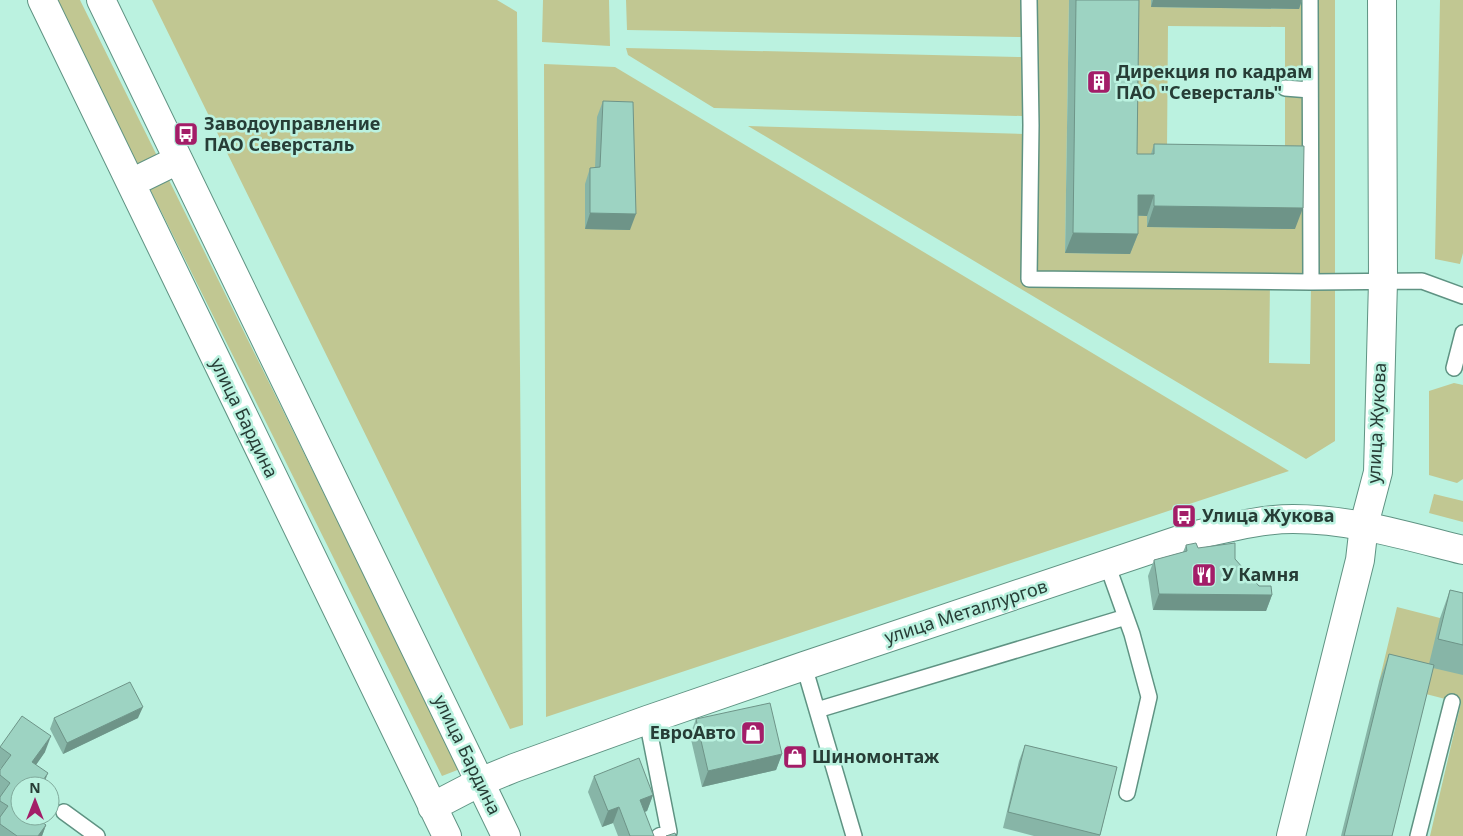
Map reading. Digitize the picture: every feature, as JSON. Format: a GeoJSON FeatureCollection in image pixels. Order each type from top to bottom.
{"type":"FeatureCollection","features":[{"type":"Feature","properties":{"kind":"street","name":"улица Бардина"},"geometry":{"type":"LineString","coordinates":[[42,0],[447,836]]}},
{"type":"Feature","properties":{"kind":"street","name":"улица Бардина"},"geometry":{"type":"LineString","coordinates":[[101,0],[506,836]]}},
{"type":"Feature","properties":{"kind":"street","name":"улица Жукова"},"geometry":{"type":"LineString","coordinates":[[1291,836],[1360,560],[1364,525],[1378,472],[1382,282],[1382,0]]}},
{"type":"Feature","properties":{"kind":"street"},"geometry":{"type":"LineString","coordinates":[[130,183],[178,160]]}},
{"type":"Feature","properties":{"kind":"street","name":"улица Металлургов"},"geometry":{"type":"LineString","coordinates":[[432,806],[480,782],[514,768],[648,720],[1191,536],[1241,525],[1291,519],[1325,520],[1364,525],[1463,550]]}},
{"type":"Feature","properties":{"kind":"lane"},"geometry":{"type":"LineString","coordinates":[[1030,0],[1030,278],[1311,282],[1422,281],[1463,296]]}},
{"type":"Feature","properties":{"kind":"lane"},"geometry":{"type":"LineString","coordinates":[[1310,0],[1311,282]]}},
{"type":"Feature","properties":{"kind":"lane"},"geometry":{"type":"LineString","coordinates":[[1285,88],[1310,90]]}},
{"type":"Feature","properties":{"kind":"lane"},"geometry":{"type":"LineString","coordinates":[[1454,368],[1463,333]]}},
{"type":"Feature","properties":{"kind":"lane"},"geometry":{"type":"LineString","coordinates":[[1107,564],[1132,634],[1149,697],[1128,793]]}},
{"type":"Feature","properties":{"kind":"lane"},"geometry":{"type":"LineString","coordinates":[[817,710],[1126,617]]}},
{"type":"Feature","properties":{"kind":"lane"},"geometry":{"type":"LineString","coordinates":[[804,666],[854,836]]}},
{"type":"Feature","properties":{"kind":"lane"},"geometry":{"type":"LineString","coordinates":[[1418,836],[1452,702]]}},
{"type":"Feature","properties":{"kind":"lane"},"geometry":{"type":"LineString","coordinates":[[648,720],[669,832],[659,836]]}},
{"type":"Feature","properties":{"kind":"lane"},"geometry":{"type":"LineString","coordinates":[[64,812],[97,836]]}},
{"type":"Feature","properties":{"kind":"green space"},"geometry":{"type":"Polygon","coordinates":[[[56,0],[80,0],[460,769],[442,776],[56,0]]]}},
{"type":"Feature","properties":{"kind":"green space"},"geometry":{"type":"Polygon","coordinates":[[[152,0],[497,0],[517,12],[523,725],[510,729],[152,0]]]}},
{"type":"Feature","properties":{"kind":"green space"},"geometry":{"type":"Polygon","coordinates":[[[543,0],[609,0],[610,46],[542,42],[543,0]]]}},
{"type":"Feature","properties":{"kind":"green space"},"geometry":{"type":"Polygon","coordinates":[[[626,0],[1069,0],[1065,253],[1130,254],[1131,215],[1147,216],[1147,227],[1295,229],[1129,174],[1132,0],[1151,0],[1151,7],[1298,9],[1299,0],[1335,0],[1335,441],[1306,459],[748,126],[1024,134],[1031,125],[1022,116],[714,108],[628,55],[626,48],[1021,57],[1029,48],[1021,37],[627,30],[626,0]],[[1168,26],[1167,149],[1285,151],[1285,27],[1168,26]],[[1270,281],[1269,363],[1310,364],[1311,282],[1270,281]]]}},
{"type":"Feature","properties":{"kind":"green space"},"geometry":{"type":"Polygon","coordinates":[[[1440,0],[1463,0],[1463,253],[1460,264],[1435,259],[1440,0]]]}},
{"type":"Feature","properties":{"kind":"green space"},"geometry":{"type":"Polygon","coordinates":[[[544,64],[615,67],[1289,471],[546,717],[544,64]]]}},
{"type":"Feature","properties":{"kind":"green space"},"geometry":{"type":"Polygon","coordinates":[[[1454,383],[1463,385],[1463,479],[1457,483],[1429,475],[1429,391],[1454,383]]]}},
{"type":"Feature","properties":{"kind":"green space"},"geometry":{"type":"Polygon","coordinates":[[[1434,494],[1463,501],[1463,522],[1429,513],[1434,494]]]}},
{"type":"Feature","properties":{"kind":"green space"},"geometry":{"type":"Polygon","coordinates":[[[1397,607],[1440,618],[1463,675],[1463,836],[1430,836],[1461,703],[1379,682],[1397,607]]]}},
{"type":"Feature","properties":{"kind":"building","name":"Дирекция по кадрам ПАО \"Северсталь\""},"geometry":{"type":"Polygon","coordinates":[[[1076,0],[1139,0],[1137,154],[1154,154],[1154,144],[1304,146],[1303,208],[1154,206],[1154,195],[1138,195],[1138,234],[1073,233],[1076,0]]]}},
{"type":"Feature","properties":{"kind":"building"},"geometry":{"type":"Polygon","coordinates":[[[603,101],[633,102],[636,214],[590,213],[590,168],[600,167],[603,101]]]}},
{"type":"Feature","properties":{"kind":"building"},"geometry":{"type":"Polygon","coordinates":[[[1196,543],[1198,548],[1235,543],[1235,559],[1259,586],[1271,586],[1272,595],[1159,594],[1154,560],[1187,551],[1186,545],[1196,543]]]}},
{"type":"Feature","properties":{"kind":"building"},"geometry":{"type":"Polygon","coordinates":[[[1450,590],[1463,593],[1463,645],[1438,639],[1450,590]]]}},
{"type":"Feature","properties":{"kind":"building"},"geometry":{"type":"Polygon","coordinates":[[[1389,654],[1434,665],[1392,836],[1344,836],[1389,654]]]}},
{"type":"Feature","properties":{"kind":"building"},"geometry":{"type":"Polygon","coordinates":[[[130,682],[143,707],[67,743],[54,718],[130,682]]]}},
{"type":"Feature","properties":{"kind":"building"},"geometry":{"type":"Polygon","coordinates":[[[770,703],[782,754],[708,771],[696,719],[770,703]]]}},
{"type":"Feature","properties":{"kind":"building"},"geometry":{"type":"Polygon","coordinates":[[[22,716],[51,736],[32,762],[48,773],[46,776],[10,776],[10,783],[0,775],[0,770],[11,755],[0,747],[22,716]]]}},
{"type":"Feature","properties":{"kind":"building"},"geometry":{"type":"Polygon","coordinates":[[[1025,745],[1117,767],[1100,835],[1008,812],[1025,745]]]}},
{"type":"Feature","properties":{"kind":"building"},"geometry":{"type":"Polygon","coordinates":[[[639,758],[653,795],[640,800],[654,836],[630,836],[619,807],[608,811],[594,776],[639,758]]]}},
{"type":"Feature","properties":{"kind":"building"},"geometry":{"type":"Polygon","coordinates":[[[10,783],[10,826],[45,826],[38,836],[17,836],[0,824],[0,817],[8,806],[0,801],[0,797],[10,783]]]}},
{"type":"Feature","properties":{"kind":"place","name":"Дирекция по кадрам ПАО \"Северсталь\""},"geometry":{"type":"Point","coordinates":[1099,82]}},
{"type":"Feature","properties":{"kind":"place","name":"Заводоуправление ПАО Северсталь"},"geometry":{"type":"Point","coordinates":[186,134]}},
{"type":"Feature","properties":{"kind":"place","name":"Улица Жукова"},"geometry":{"type":"Point","coordinates":[1184,516]}},
{"type":"Feature","properties":{"kind":"place","name":"У Камня"},"geometry":{"type":"Point","coordinates":[1204,575]}},
{"type":"Feature","properties":{"kind":"place","name":"ЕвроАвто"},"geometry":{"type":"Point","coordinates":[753,733]}},
{"type":"Feature","properties":{"kind":"place","name":"Шиномонтаж"},"geometry":{"type":"Point","coordinates":[795,757]}}]}
